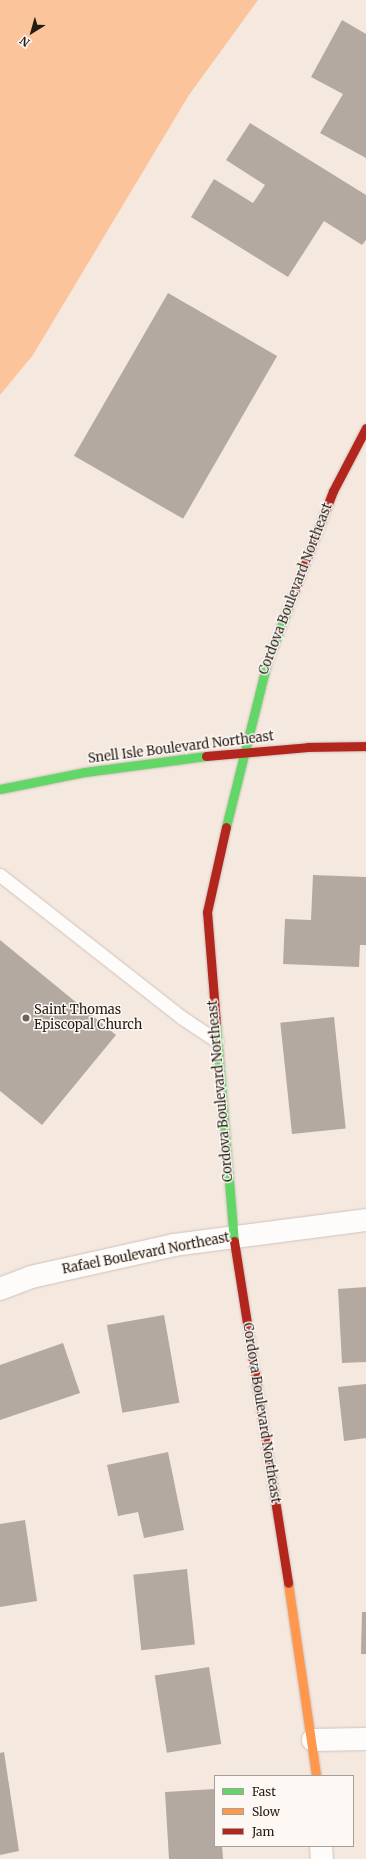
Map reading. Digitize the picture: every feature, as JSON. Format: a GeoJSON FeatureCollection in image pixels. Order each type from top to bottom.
{"type":"FeatureCollection","features":[{"type":"Feature","properties":{"kind":"street","name":"Cordova Boulevard Northeast"},"geometry":{"type":"LineString","coordinates":[[316,1775],[313,1740],[233,1236],[206,912],[242,753],[267,663],[294,587],[333,491],[366,428]]}},
{"type":"Feature","properties":{"kind":"street","name":"Snell Isle Boulevard Northeast"},"geometry":{"type":"LineString","coordinates":[[0,789],[85,772],[242,753],[366,746]]}},
{"type":"Feature","properties":{"kind":"street","name":"Rafael Boulevard Northeast"},"geometry":{"type":"LineString","coordinates":[[0,1289],[32,1278],[166,1247],[233,1236],[366,1220]]}},
{"type":"Feature","properties":{"kind":"street"},"geometry":{"type":"LineString","coordinates":[[313,1740],[366,1739]]}},
{"type":"Feature","properties":{"kind":"street"},"geometry":{"type":"LineString","coordinates":[[321,1847],[322,1859]]}},
{"type":"Feature","properties":{"kind":"lane"},"geometry":{"type":"LineString","coordinates":[[0,875],[181,1017],[217,1041]]}},
{"type":"Feature","properties":{"kind":"shaded area"},"geometry":{"type":"Polygon","coordinates":[[[0,0],[258,0],[189,95],[33,355],[0,395],[0,0]]]}},
{"type":"Feature","properties":{"kind":"building"},"geometry":{"type":"Polygon","coordinates":[[[342,20],[366,34],[366,158],[320,133],[343,94],[311,77],[342,20]]]}},
{"type":"Feature","properties":{"kind":"building"},"geometry":{"type":"Polygon","coordinates":[[[250,123],[366,195],[366,240],[362,245],[324,221],[288,277],[191,217],[214,179],[253,203],[265,185],[226,160],[250,123]]]}},
{"type":"Feature","properties":{"kind":"building"},"geometry":{"type":"Polygon","coordinates":[[[168,293],[277,356],[183,519],[74,456],[168,293]]]}},
{"type":"Feature","properties":{"kind":"building"},"geometry":{"type":"Polygon","coordinates":[[[313,875],[366,877],[366,945],[360,945],[359,967],[283,964],[285,919],[311,920],[313,875]]]}},
{"type":"Feature","properties":{"kind":"building"},"geometry":{"type":"Polygon","coordinates":[[[0,940],[116,1035],[42,1125],[0,1091],[0,940]]]}},
{"type":"Feature","properties":{"kind":"building"},"geometry":{"type":"Polygon","coordinates":[[[334,1017],[346,1128],[292,1134],[280,1023],[334,1017]]]}},
{"type":"Feature","properties":{"kind":"building"},"geometry":{"type":"Polygon","coordinates":[[[366,1287],[366,1362],[342,1363],[338,1289],[366,1287]]]}},
{"type":"Feature","properties":{"kind":"building"},"geometry":{"type":"Polygon","coordinates":[[[164,1315],[179,1403],[122,1413],[107,1325],[164,1315]]]}},
{"type":"Feature","properties":{"kind":"building"},"geometry":{"type":"Polygon","coordinates":[[[63,1343],[80,1393],[0,1420],[0,1365],[63,1343]]]}},
{"type":"Feature","properties":{"kind":"building"},"geometry":{"type":"Polygon","coordinates":[[[366,1384],[366,1438],[344,1441],[338,1387],[366,1384]]]}},
{"type":"Feature","properties":{"kind":"building"},"geometry":{"type":"Polygon","coordinates":[[[168,1452],[184,1530],[144,1538],[138,1512],[118,1516],[107,1465],[168,1452]]]}},
{"type":"Feature","properties":{"kind":"building"},"geometry":{"type":"Polygon","coordinates":[[[25,1520],[37,1601],[0,1607],[0,1524],[25,1520]]]}},
{"type":"Feature","properties":{"kind":"building"},"geometry":{"type":"Polygon","coordinates":[[[187,1569],[195,1645],[141,1650],[133,1575],[187,1569]]]}},
{"type":"Feature","properties":{"kind":"building"},"geometry":{"type":"Polygon","coordinates":[[[362,1612],[366,1612],[366,1654],[361,1654],[362,1612]]]}},
{"type":"Feature","properties":{"kind":"building"},"geometry":{"type":"Polygon","coordinates":[[[209,1667],[221,1744],[167,1753],[155,1676],[209,1667]]]}},
{"type":"Feature","properties":{"kind":"building"},"geometry":{"type":"Polygon","coordinates":[[[4,1752],[19,1851],[0,1855],[0,1753],[4,1752]]]}},
{"type":"Feature","properties":{"kind":"building"},"geometry":{"type":"Polygon","coordinates":[[[214,1789],[214,1847],[222,1847],[223,1859],[169,1859],[165,1792],[214,1789]]]}},
{"type":"Feature","properties":{"kind":"traffic: fast"},"geometry":{"type":"LineString","coordinates":[[226,827],[267,663],[289,605]]}},
{"type":"Feature","properties":{"kind":"traffic: fast"},"geometry":{"type":"LineString","coordinates":[[0,789],[85,772],[206,756]]}},
{"type":"Feature","properties":{"kind":"traffic: fast"},"geometry":{"type":"LineString","coordinates":[[216,1023],[234,1241]]}},
{"type":"Feature","properties":{"kind":"traffic: slow"},"geometry":{"type":"LineString","coordinates":[[288,1583],[316,1775]]}},
{"type":"Feature","properties":{"kind":"traffic: jam"},"geometry":{"type":"LineString","coordinates":[[289,605],[333,491],[366,428]]}},
{"type":"Feature","properties":{"kind":"traffic: jam"},"geometry":{"type":"LineString","coordinates":[[206,756],[308,747],[366,746]]}},
{"type":"Feature","properties":{"kind":"traffic: jam"},"geometry":{"type":"LineString","coordinates":[[216,1023],[207,912],[226,827]]}},
{"type":"Feature","properties":{"kind":"traffic: jam"},"geometry":{"type":"LineString","coordinates":[[234,1241],[288,1583]]}},
{"type":"Feature","properties":{"kind":"place","name":"Saint Thomas Episcopal Church"},"geometry":{"type":"Point","coordinates":[26,1018]}}]}
